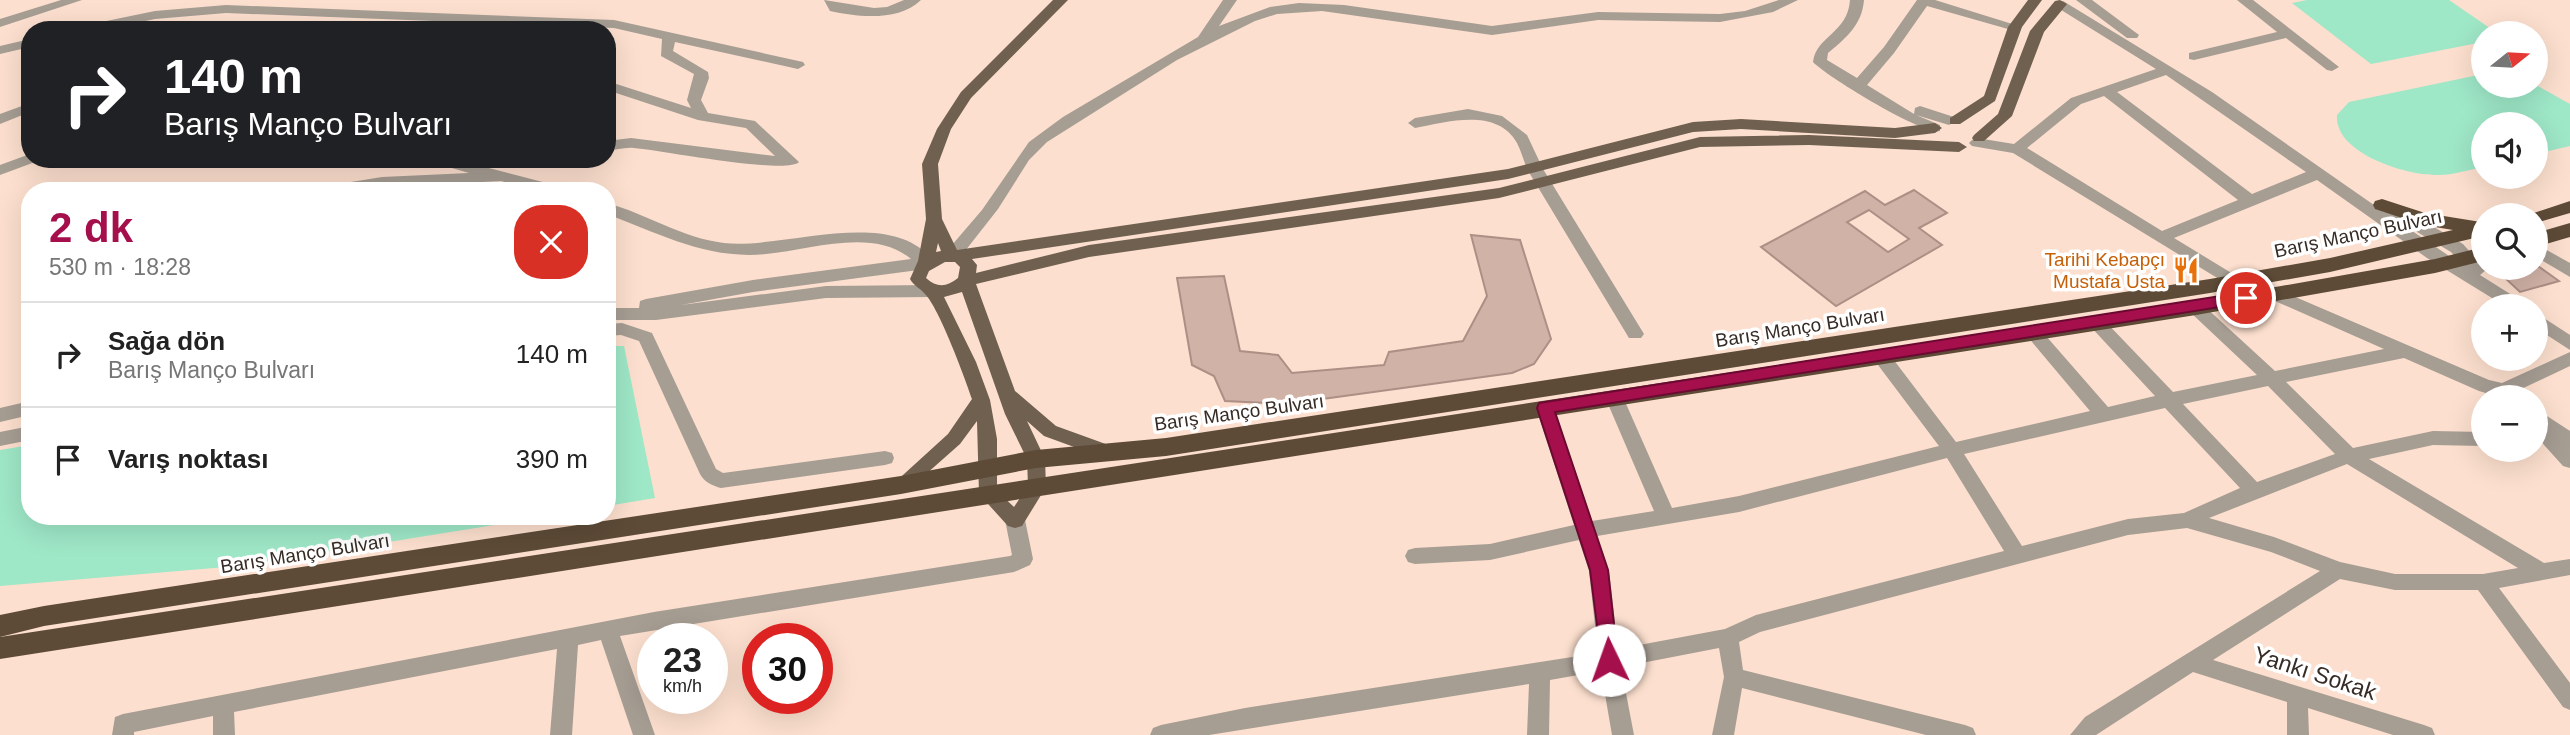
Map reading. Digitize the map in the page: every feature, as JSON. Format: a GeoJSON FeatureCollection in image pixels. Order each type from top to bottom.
{"type":"FeatureCollection","features":[{"type":"Feature","properties":{"kind":"highway"},"geometry":{"type":"LineString","coordinates":[[2382,205],[2423,219],[2471,228]]}},
{"type":"Feature","properties":{"kind":"highway"},"geometry":{"type":"LineString","coordinates":[[2548,213],[2570,208]]}},
{"type":"Feature","properties":{"kind":"highway"},"geometry":{"type":"LineString","coordinates":[[2548,236],[2570,230]]}},
{"type":"Feature","properties":{"kind":"highway","name":"Barış Manço Bulvarı"},"geometry":{"type":"LineString","coordinates":[[0,626],[44,616],[901,485],[1036,459],[1166,447],[1618,379],[2330,265],[2471,232]]}},
{"type":"Feature","properties":{"kind":"highway"},"geometry":{"type":"LineString","coordinates":[[0,648],[2196,308],[2466,258]]}},
{"type":"Feature","properties":{"kind":"main road"},"geometry":{"type":"LineString","coordinates":[[926,263],[934,219],[930,164],[944,129],[966,95],[1061,0]]}},
{"type":"Feature","properties":{"kind":"main road"},"geometry":{"type":"LineString","coordinates":[[2035,0],[2015,27],[1990,98],[1946,123],[1895,133],[1741,124],[1693,127],[1657,134],[1535,169],[1463,182],[951,256],[926,263],[919,270],[918,279],[922,287],[947,292],[966,281],[996,271],[1089,251],[1202,232],[1450,200],[1545,182],[1652,152],[1700,142],[1809,140],[1959,147],[1978,141],[2005,116],[2037,31],[2059,3]]}},
{"type":"Feature","properties":{"kind":"main road"},"geometry":{"type":"LineString","coordinates":[[1946,123],[1972,127],[1978,141]]}},
{"type":"Feature","properties":{"kind":"main road"},"geometry":{"type":"LineString","coordinates":[[1946,123],[1944,142],[1959,147]]}},
{"type":"Feature","properties":{"kind":"main road"},"geometry":{"type":"LineString","coordinates":[[932,291],[961,347],[979,402],[988,439],[988,494],[1015,520],[1037,487],[1036,459],[973,306],[966,281],[970,275],[969,265],[951,256],[934,219]]}},
{"type":"Feature","properties":{"kind":"main road"},"geometry":{"type":"LineString","coordinates":[[1008,395],[1050,432],[1107,452]]}},
{"type":"Feature","properties":{"kind":"main road"},"geometry":{"type":"LineString","coordinates":[[901,485],[954,439],[979,402]]}},
{"type":"Feature","properties":{"kind":"street"},"geometry":{"type":"LineString","coordinates":[[0,23],[75,0]]}},
{"type":"Feature","properties":{"kind":"street"},"geometry":{"type":"LineString","coordinates":[[831,0],[835,8],[851,8],[875,15],[897,9],[914,0]]}},
{"type":"Feature","properties":{"kind":"street"},"geometry":{"type":"LineString","coordinates":[[1203,40],[1230,0]]}},
{"type":"Feature","properties":{"kind":"street"},"geometry":{"type":"LineString","coordinates":[[951,256],[996,201],[1032,147],[1073,115],[1203,40],[1266,14],[1299,7],[1381,13],[1478,30],[1586,17],[1697,19],[1740,16],[1791,0]]}},
{"type":"Feature","properties":{"kind":"street"},"geometry":{"type":"LineString","coordinates":[[1857,0],[1858,14],[1850,26],[1821,52],[1820,62],[1911,118],[1946,123]]}},
{"type":"Feature","properties":{"kind":"street"},"geometry":{"type":"LineString","coordinates":[[2059,3],[2077,5],[2083,0],[2382,205],[2430,241]]}},
{"type":"Feature","properties":{"kind":"street"},"geometry":{"type":"LineString","coordinates":[[2244,0],[2332,67]]}},
{"type":"Feature","properties":{"kind":"street"},"geometry":{"type":"LineString","coordinates":[[1859,85],[1889,50],[1924,1],[2015,27]]}},
{"type":"Feature","properties":{"kind":"street"},"geometry":{"type":"LineString","coordinates":[[2059,3],[2168,70],[2319,173],[2430,241],[2466,258],[2505,294]]}},
{"type":"Feature","properties":{"kind":"street"},"geometry":{"type":"LineString","coordinates":[[133,21],[190,11],[267,8],[549,21]]}},
{"type":"Feature","properties":{"kind":"street"},"geometry":{"type":"LineString","coordinates":[[616,24],[798,65]]}},
{"type":"Feature","properties":{"kind":"street"},"geometry":{"type":"LineString","coordinates":[[2194,56],[2287,34]]}},
{"type":"Feature","properties":{"kind":"street"},"geometry":{"type":"LineString","coordinates":[[669,37],[666,53],[701,72],[702,78],[694,100],[703,117]]}},
{"type":"Feature","properties":{"kind":"street"},"geometry":{"type":"LineString","coordinates":[[0,50],[21,45]]}},
{"type":"Feature","properties":{"kind":"street"},"geometry":{"type":"LineString","coordinates":[[2017,149],[2076,101],[2168,70]]}},
{"type":"Feature","properties":{"kind":"street"},"geometry":{"type":"LineString","coordinates":[[616,88],[703,117],[725,118],[750,124],[791,162],[738,158],[631,143],[616,145]]}},
{"type":"Feature","properties":{"kind":"street"},"geometry":{"type":"LineString","coordinates":[[2106,91],[2250,201]]}},
{"type":"Feature","properties":{"kind":"street"},"geometry":{"type":"LineString","coordinates":[[0,119],[21,111]]}},
{"type":"Feature","properties":{"kind":"street"},"geometry":{"type":"LineString","coordinates":[[1415,123],[1468,114],[1497,119],[1522,138],[1535,169],[1635,334]]}},
{"type":"Feature","properties":{"kind":"street"},"geometry":{"type":"LineString","coordinates":[[1978,141],[2017,149],[2232,281]]}},
{"type":"Feature","properties":{"kind":"street"},"geometry":{"type":"LineString","coordinates":[[0,170],[21,162]]}},
{"type":"Feature","properties":{"kind":"street"},"geometry":{"type":"LineString","coordinates":[[473,168],[525,182]]}},
{"type":"Feature","properties":{"kind":"street"},"geometry":{"type":"LineString","coordinates":[[2161,237],[2319,173]]}},
{"type":"Feature","properties":{"kind":"street"},"geometry":{"type":"LineString","coordinates":[[382,182],[504,176]]}},
{"type":"Feature","properties":{"kind":"street"},"geometry":{"type":"LineString","coordinates":[[616,211],[700,244],[727,249],[863,239],[902,244],[926,263]]}},
{"type":"Feature","properties":{"kind":"street"},"geometry":{"type":"LineString","coordinates":[[2548,257],[2570,271]]}},
{"type":"Feature","properties":{"kind":"street"},"geometry":{"type":"LineString","coordinates":[[616,311],[753,286],[926,263]]}},
{"type":"Feature","properties":{"kind":"street"},"geometry":{"type":"LineString","coordinates":[[616,313],[656,314],[799,294],[932,291]]}},
{"type":"Feature","properties":{"kind":"street"},"geometry":{"type":"LineString","coordinates":[[2272,293],[2482,385]]}},
{"type":"Feature","properties":{"kind":"street"},"geometry":{"type":"LineString","coordinates":[[2196,308],[2348,456],[2540,571]]}},
{"type":"Feature","properties":{"kind":"street"},"geometry":{"type":"LineString","coordinates":[[2096,322],[2254,491]]}},
{"type":"Feature","properties":{"kind":"street"},"geometry":{"type":"LineString","coordinates":[[2548,328],[2570,344]]}},
{"type":"Feature","properties":{"kind":"street"},"geometry":{"type":"LineString","coordinates":[[616,329],[646,337],[709,474],[721,481],[885,458]]}},
{"type":"Feature","properties":{"kind":"street"},"geometry":{"type":"LineString","coordinates":[[2032,332],[2105,416]]}},
{"type":"Feature","properties":{"kind":"street"},"geometry":{"type":"LineString","coordinates":[[1415,556],[1490,552],[1587,530],[1738,504],[1952,450],[2169,400],[2405,351]]}},
{"type":"Feature","properties":{"kind":"street"},"geometry":{"type":"LineString","coordinates":[[1881,356],[1952,450],[2018,555]]}},
{"type":"Feature","properties":{"kind":"street"},"geometry":{"type":"LineString","coordinates":[[2525,385],[2570,358]]}},
{"type":"Feature","properties":{"kind":"street"},"geometry":{"type":"LineString","coordinates":[[1614,397],[1666,516]]}},
{"type":"Feature","properties":{"kind":"street"},"geometry":{"type":"LineString","coordinates":[[1545,408],[1599,570],[1609,660],[1623,735]]}},
{"type":"Feature","properties":{"kind":"street"},"geometry":{"type":"LineString","coordinates":[[0,415],[21,410]]}},
{"type":"Feature","properties":{"kind":"street"},"geometry":{"type":"LineString","coordinates":[[2548,424],[2570,441]]}},
{"type":"Feature","properties":{"kind":"street"},"geometry":{"type":"LineString","coordinates":[[0,439],[21,435]]}},
{"type":"Feature","properties":{"kind":"street"},"geometry":{"type":"LineString","coordinates":[[1161,735],[1245,718],[1540,673],[1728,637],[1756,624],[2018,555],[2128,527],[2187,520],[2254,491],[2348,456],[2433,438],[2471,439]]}},
{"type":"Feature","properties":{"kind":"street"},"geometry":{"type":"LineString","coordinates":[[2548,443],[2570,461]]}},
{"type":"Feature","properties":{"kind":"street"},"geometry":{"type":"LineString","coordinates":[[122,735],[123,724],[608,630],[1014,564],[1023,559],[1015,520]]}},
{"type":"Feature","properties":{"kind":"street"},"geometry":{"type":"LineString","coordinates":[[2187,520],[2274,545],[2338,570],[2395,582],[2483,582],[2570,567]]}},
{"type":"Feature","properties":{"kind":"street"},"geometry":{"type":"LineString","coordinates":[[2081,735],[2093,724],[2338,570]]}},
{"type":"Feature","properties":{"kind":"street"},"geometry":{"type":"LineString","coordinates":[[2483,582],[2570,700]]}},
{"type":"Feature","properties":{"kind":"street"},"geometry":{"type":"LineString","coordinates":[[608,630],[644,735]]}},
{"type":"Feature","properties":{"kind":"street"},"geometry":{"type":"LineString","coordinates":[[1723,735],[1734,677],[1728,637]]}},
{"type":"Feature","properties":{"kind":"street"},"geometry":{"type":"LineString","coordinates":[[561,735],[568,638]]}},
{"type":"Feature","properties":{"kind":"street","name":"Yankı Sokak"},"geometry":{"type":"LineString","coordinates":[[2190,662],[2424,735]]}},
{"type":"Feature","properties":{"kind":"street"},"geometry":{"type":"LineString","coordinates":[[1538,735],[1540,673]]}},
{"type":"Feature","properties":{"kind":"street"},"geometry":{"type":"LineString","coordinates":[[1734,677],[1965,735]]}},
{"type":"Feature","properties":{"kind":"street"},"geometry":{"type":"LineString","coordinates":[[2297,696],[2298,735]]}},
{"type":"Feature","properties":{"kind":"street"},"geometry":{"type":"LineString","coordinates":[[223,705],[224,735]]}},
{"type":"Feature","properties":{"kind":"green space"},"geometry":{"type":"Polygon","coordinates":[[[2307,0],[2449,0],[2480,21],[2471,21],[2471,44],[2371,64],[2292,3],[2307,0]]]}},
{"type":"Feature","properties":{"kind":"green space"},"geometry":{"type":"Polygon","coordinates":[[[2471,77],[2471,98],[2548,98],[2548,92],[2570,104],[2570,146],[2548,151],[2548,112],[2471,112],[2471,170],[2453,174],[2422,174],[2374,159],[2347,140],[2339,128],[2337,115],[2349,102],[2471,77]]]}},
{"type":"Feature","properties":{"kind":"green space"},"geometry":{"type":"Polygon","coordinates":[[[616,346],[624,346],[655,498],[616,504],[616,346]]]}},
{"type":"Feature","properties":{"kind":"green space"},"geometry":{"type":"Polygon","coordinates":[[[21,446],[21,525],[495,525],[238,566],[0,586],[0,450],[21,446]]]}},
{"type":"Feature","properties":{"kind":"building"},"geometry":{"type":"Polygon","coordinates":[[[1914,190],[1947,213],[1919,228],[1942,245],[1836,306],[1761,247],[1865,191],[1885,205],[1914,190]],[[1869,210],[1847,222],[1888,252],[1909,239],[1869,210]]]}},
{"type":"Feature","properties":{"kind":"building"},"geometry":{"type":"Polygon","coordinates":[[[1471,235],[1520,240],[1551,339],[1534,364],[1512,373],[1286,404],[1225,401],[1214,376],[1192,365],[1177,278],[1224,276],[1240,351],[1278,355],[1292,373],[1384,365],[1389,352],[1463,341],[1487,296],[1471,235]]]}},
{"type":"Feature","properties":{"kind":"building"},"geometry":{"type":"Polygon","coordinates":[[[2548,273],[2559,281],[2520,292],[2507,280],[2548,280],[2548,273]]]}},
{"type":"Feature","properties":{"kind":"place","name":"Tarihi Kebapçı Mustafa Usta"},"geometry":{"type":"Point","coordinates":[2186,270]}},
{"type":"Feature","properties":{"kind":"route"},"geometry":{"type":"LineString","coordinates":[[1609,660],[1599,570],[1545,408],[2196,308],[2246,298]]}}]}
